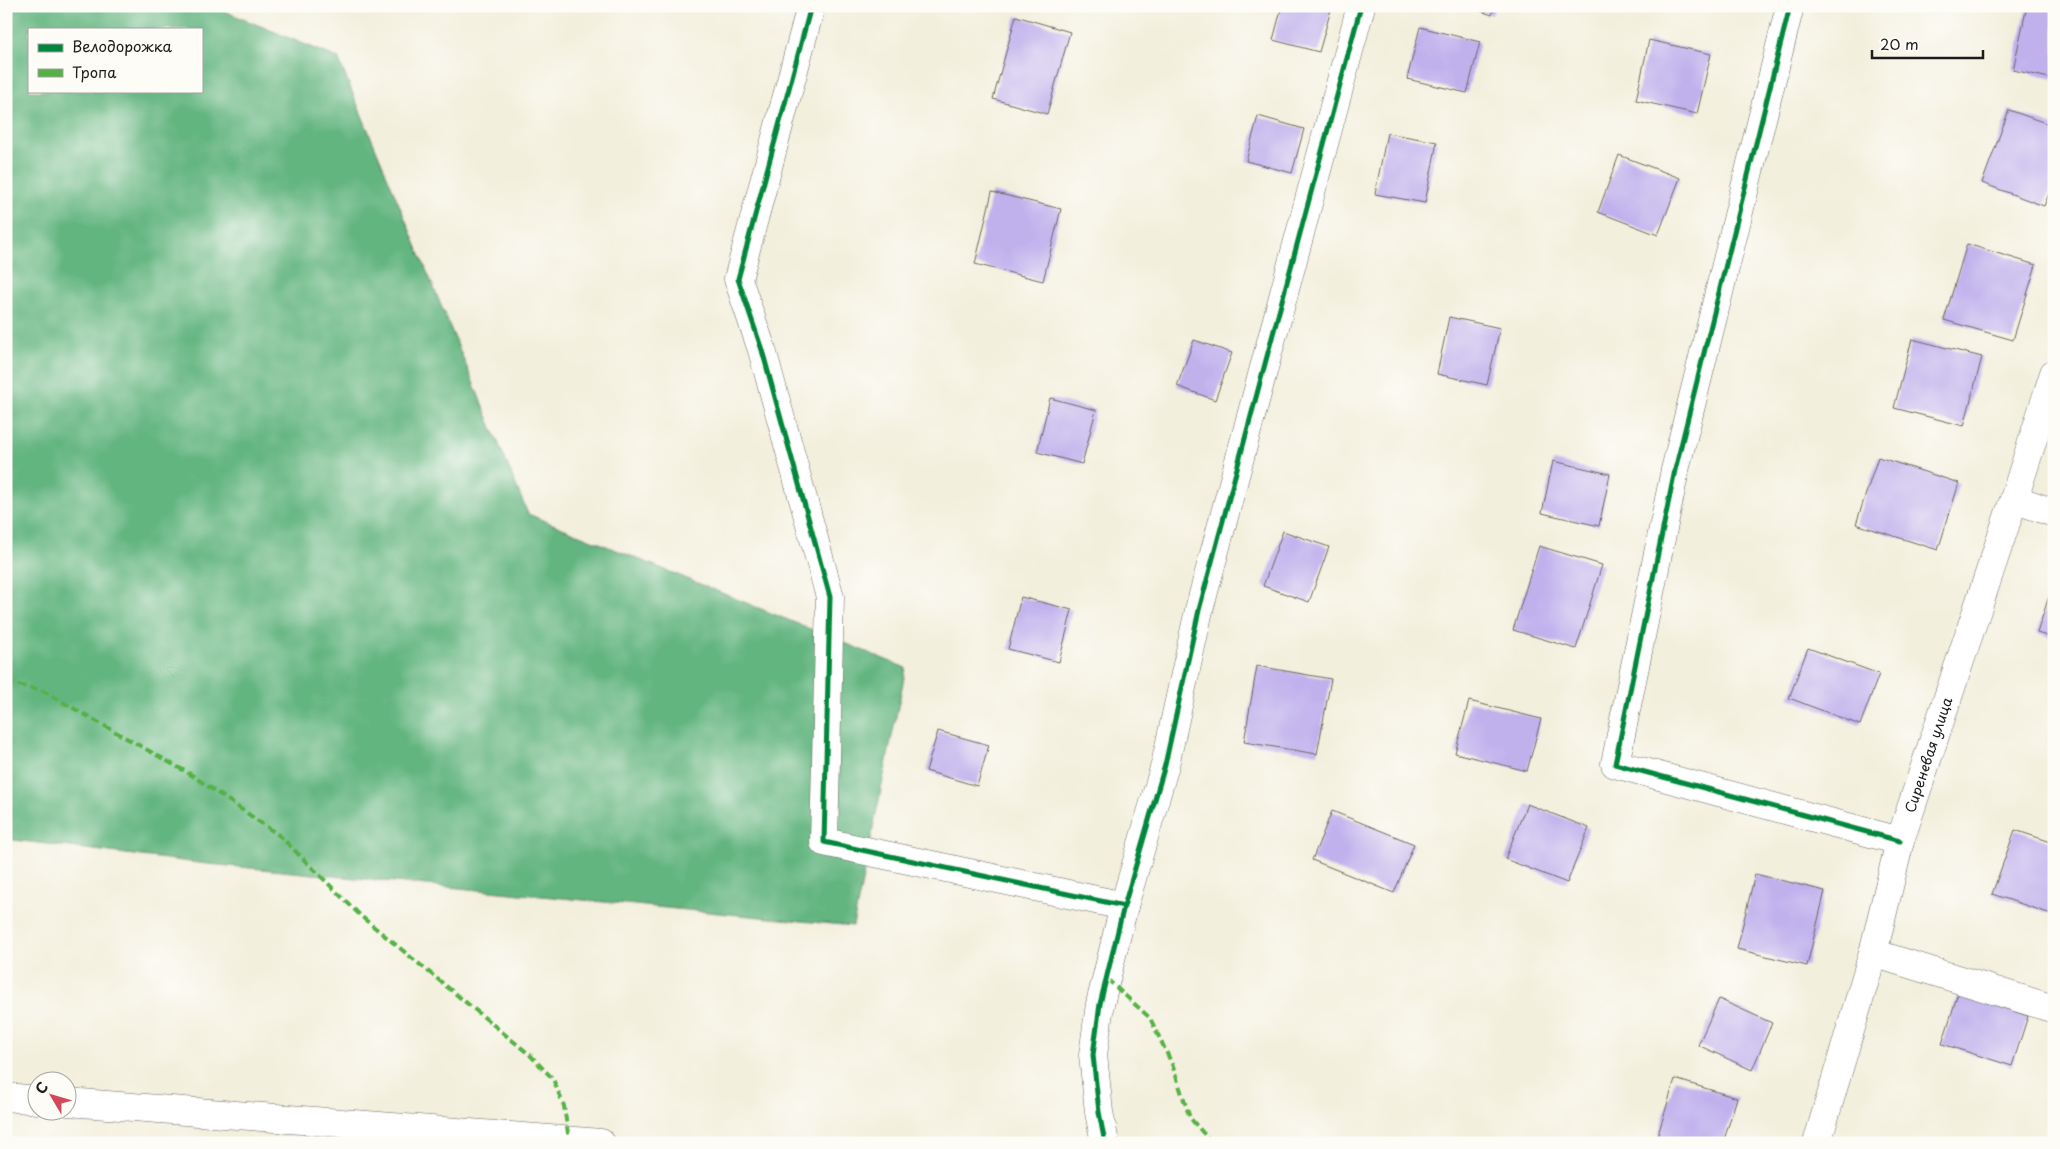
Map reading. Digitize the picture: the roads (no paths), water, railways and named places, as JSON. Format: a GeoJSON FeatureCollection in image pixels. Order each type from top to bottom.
{"type":"FeatureCollection","features":[{"type":"Feature","properties":{"kind":"street"},"geometry":{"type":"LineString","coordinates":[[811,6],[738,279],[762,350],[830,597],[824,842],[1124,906]]}},
{"type":"Feature","properties":{"kind":"street"},"geometry":{"type":"LineString","coordinates":[[1105,1143],[1098,1112],[1093,1055],[1100,1004],[1124,906],[1165,765],[1199,610],[1361,6]]}},
{"type":"Feature","properties":{"kind":"street"},"geometry":{"type":"LineString","coordinates":[[1790,6],[1675,470],[1615,764],[1900,841]]}},
{"type":"Feature","properties":{"kind":"street","name":"Сиреневая улица"},"geometry":{"type":"LineString","coordinates":[[1817,1143],[1873,953],[1900,841],[2054,373]]}},
{"type":"Feature","properties":{"kind":"street"},"geometry":{"type":"LineString","coordinates":[[2014,499],[2054,513]]}},
{"type":"Feature","properties":{"kind":"street"},"geometry":{"type":"LineString","coordinates":[[1873,953],[2054,1009]]}},
{"type":"Feature","properties":{"kind":"street"},"geometry":{"type":"LineString","coordinates":[[6,1097],[28,1099]]}},
{"type":"Feature","properties":{"kind":"street"},"geometry":{"type":"LineString","coordinates":[[78,1103],[601,1143]]}}]}
